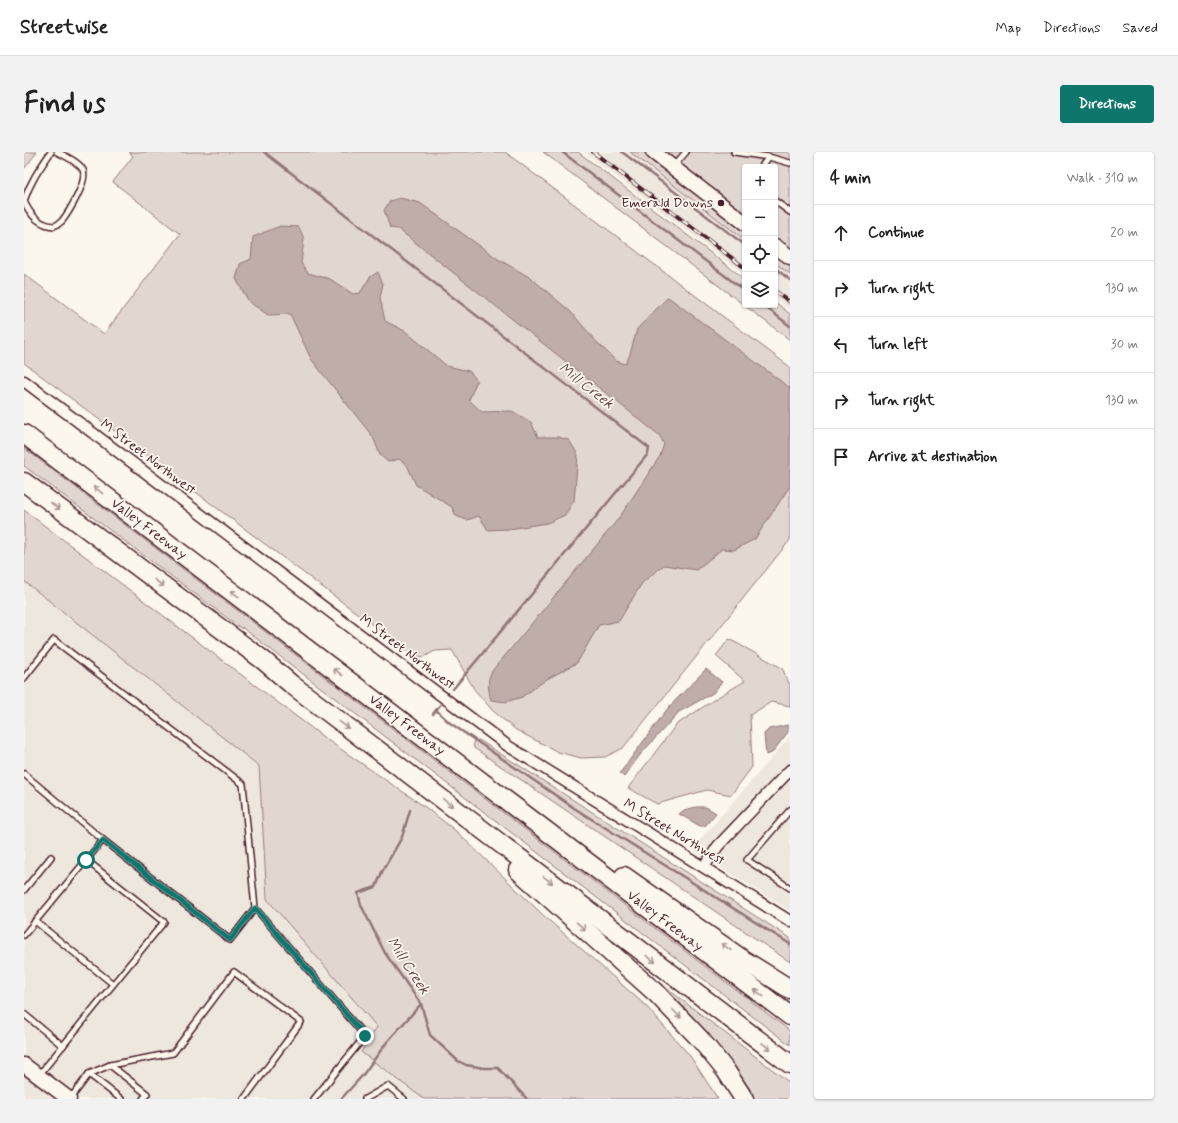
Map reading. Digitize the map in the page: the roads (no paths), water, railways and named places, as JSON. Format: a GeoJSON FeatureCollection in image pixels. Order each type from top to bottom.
{"type":"FeatureCollection","features":[{"type":"Feature","properties":{"kind":"highway","name":"Valley Freeway"},"geometry":{"type":"LineString","coordinates":[[24,434],[790,1016]]}},
{"type":"Feature","properties":{"kind":"highway"},"geometry":{"type":"LineString","coordinates":[[24,482],[263,660],[291,684],[790,1064]]}},
{"type":"Feature","properties":{"kind":"highway"},"geometry":{"type":"LineString","coordinates":[[369,696],[739,957],[790,989]]}},
{"type":"Feature","properties":{"kind":"highway"},"geometry":{"type":"LineString","coordinates":[[495,839],[515,868],[657,994],[673,1010],[700,1039],[726,1071],[744,1099]]}},
{"type":"Feature","properties":{"kind":"street"},"geometry":{"type":"LineString","coordinates":[[653,152],[742,221]]}},
{"type":"Feature","properties":{"kind":"street"},"geometry":{"type":"LineString","coordinates":[[778,248],[789,255]]}},
{"type":"Feature","properties":{"kind":"street","name":"M Street Northwest"},"geometry":{"type":"LineString","coordinates":[[24,380],[508,746],[790,921]]}},
{"type":"Feature","properties":{"kind":"street"},"geometry":{"type":"LineString","coordinates":[[704,867],[718,846],[790,770]]}},
{"type":"Feature","properties":{"kind":"street"},"geometry":{"type":"LineString","coordinates":[[30,1071],[69,1099]]}},
{"type":"Feature","properties":{"kind":"lane"},"geometry":{"type":"LineString","coordinates":[[50,152],[34,175],[24,201],[34,218],[45,225],[54,226],[62,221],[73,204],[82,186],[84,174],[82,168],[57,152]]}},
{"type":"Feature","properties":{"kind":"lane"},"geometry":{"type":"LineString","coordinates":[[673,167],[686,152]]}},
{"type":"Feature","properties":{"kind":"lane"},"geometry":{"type":"LineString","coordinates":[[734,152],[769,157],[790,163]]}},
{"type":"Feature","properties":{"kind":"lane"},"geometry":{"type":"LineString","coordinates":[[763,164],[769,157]]}},
{"type":"Feature","properties":{"kind":"lane"},"geometry":{"type":"LineString","coordinates":[[778,203],[790,212]]}},
{"type":"Feature","properties":{"kind":"lane"},"geometry":{"type":"LineString","coordinates":[[24,678],[54,640],[243,784],[255,908],[365,1036],[314,1099]]}},
{"type":"Feature","properties":{"kind":"lane"},"geometry":{"type":"LineString","coordinates":[[24,774],[103,840],[230,940],[255,908]]}},
{"type":"Feature","properties":{"kind":"lane"},"geometry":{"type":"LineString","coordinates":[[790,810],[747,860],[790,888]]}},
{"type":"Feature","properties":{"kind":"lane"},"geometry":{"type":"LineString","coordinates":[[24,935],[103,840]]}},
{"type":"Feature","properties":{"kind":"lane"},"geometry":{"type":"LineString","coordinates":[[24,890],[51,857]]}},
{"type":"Feature","properties":{"kind":"lane"},"geometry":{"type":"LineString","coordinates":[[30,1071],[63,1046],[164,922],[86,860]]}},
{"type":"Feature","properties":{"kind":"lane"},"geometry":{"type":"LineString","coordinates":[[35,921],[113,984]]}},
{"type":"Feature","properties":{"kind":"lane"},"geometry":{"type":"LineString","coordinates":[[69,1099],[89,1074],[110,1065],[173,1053],[234,972],[301,1022],[244,1099]]}},
{"type":"Feature","properties":{"kind":"lane"},"geometry":{"type":"LineString","coordinates":[[24,1014],[63,1046]]}},
{"type":"Feature","properties":{"kind":"lane"},"geometry":{"type":"LineString","coordinates":[[110,1065],[147,1094],[144,1099]]}},
{"type":"Feature","properties":{"kind":"lane"},"geometry":{"type":"LineString","coordinates":[[89,1074],[121,1099]]}},
{"type":"Feature","properties":{"kind":"lane"},"geometry":{"type":"LineString","coordinates":[[365,1099],[388,1086],[404,1099]]}},
{"type":"Feature","properties":{"kind":"waterway","name":"Mill Creek"},"geometry":{"type":"LineString","coordinates":[[264,152],[649,448],[648,454],[453,689]]}},
{"type":"Feature","properties":{"kind":"waterway"},"geometry":{"type":"LineString","coordinates":[[562,152],[742,289]]}},
{"type":"Feature","properties":{"kind":"waterway"},"geometry":{"type":"LineString","coordinates":[[622,152],[742,243]]}},
{"type":"Feature","properties":{"kind":"waterway"},"geometry":{"type":"LineString","coordinates":[[778,270],[790,280]]}},
{"type":"Feature","properties":{"kind":"waterway"},"geometry":{"type":"LineString","coordinates":[[767,308],[790,326]]}},
{"type":"Feature","properties":{"kind":"waterway","name":"Mill Creek"},"geometry":{"type":"LineString","coordinates":[[433,714],[440,705]]}},
{"type":"Feature","properties":{"kind":"waterway"},"geometry":{"type":"LineString","coordinates":[[436,710],[450,723],[574,808],[790,944]]}},
{"type":"Feature","properties":{"kind":"waterway","name":"Mill Creek"},"geometry":{"type":"LineString","coordinates":[[410,810],[402,837],[382,872],[376,887],[358,893],[361,905],[385,953],[421,1004],[430,1035],[458,1061],[466,1065],[484,1068],[498,1068],[527,1099]]}},
{"type":"Feature","properties":{"kind":"waterway"},"geometry":{"type":"LineString","coordinates":[[341,1099],[362,1076],[387,1042],[421,1004]]}},
{"type":"Feature","properties":{"kind":"railway"},"geometry":{"type":"LineString","coordinates":[[593,152],[742,266]]}},
{"type":"Feature","properties":{"kind":"railway"},"geometry":{"type":"LineString","coordinates":[[778,293],[790,302]]}},
{"type":"Feature","properties":{"kind":"place","name":"Emerald Downs"},"geometry":{"type":"Point","coordinates":[721,203]}}]}
